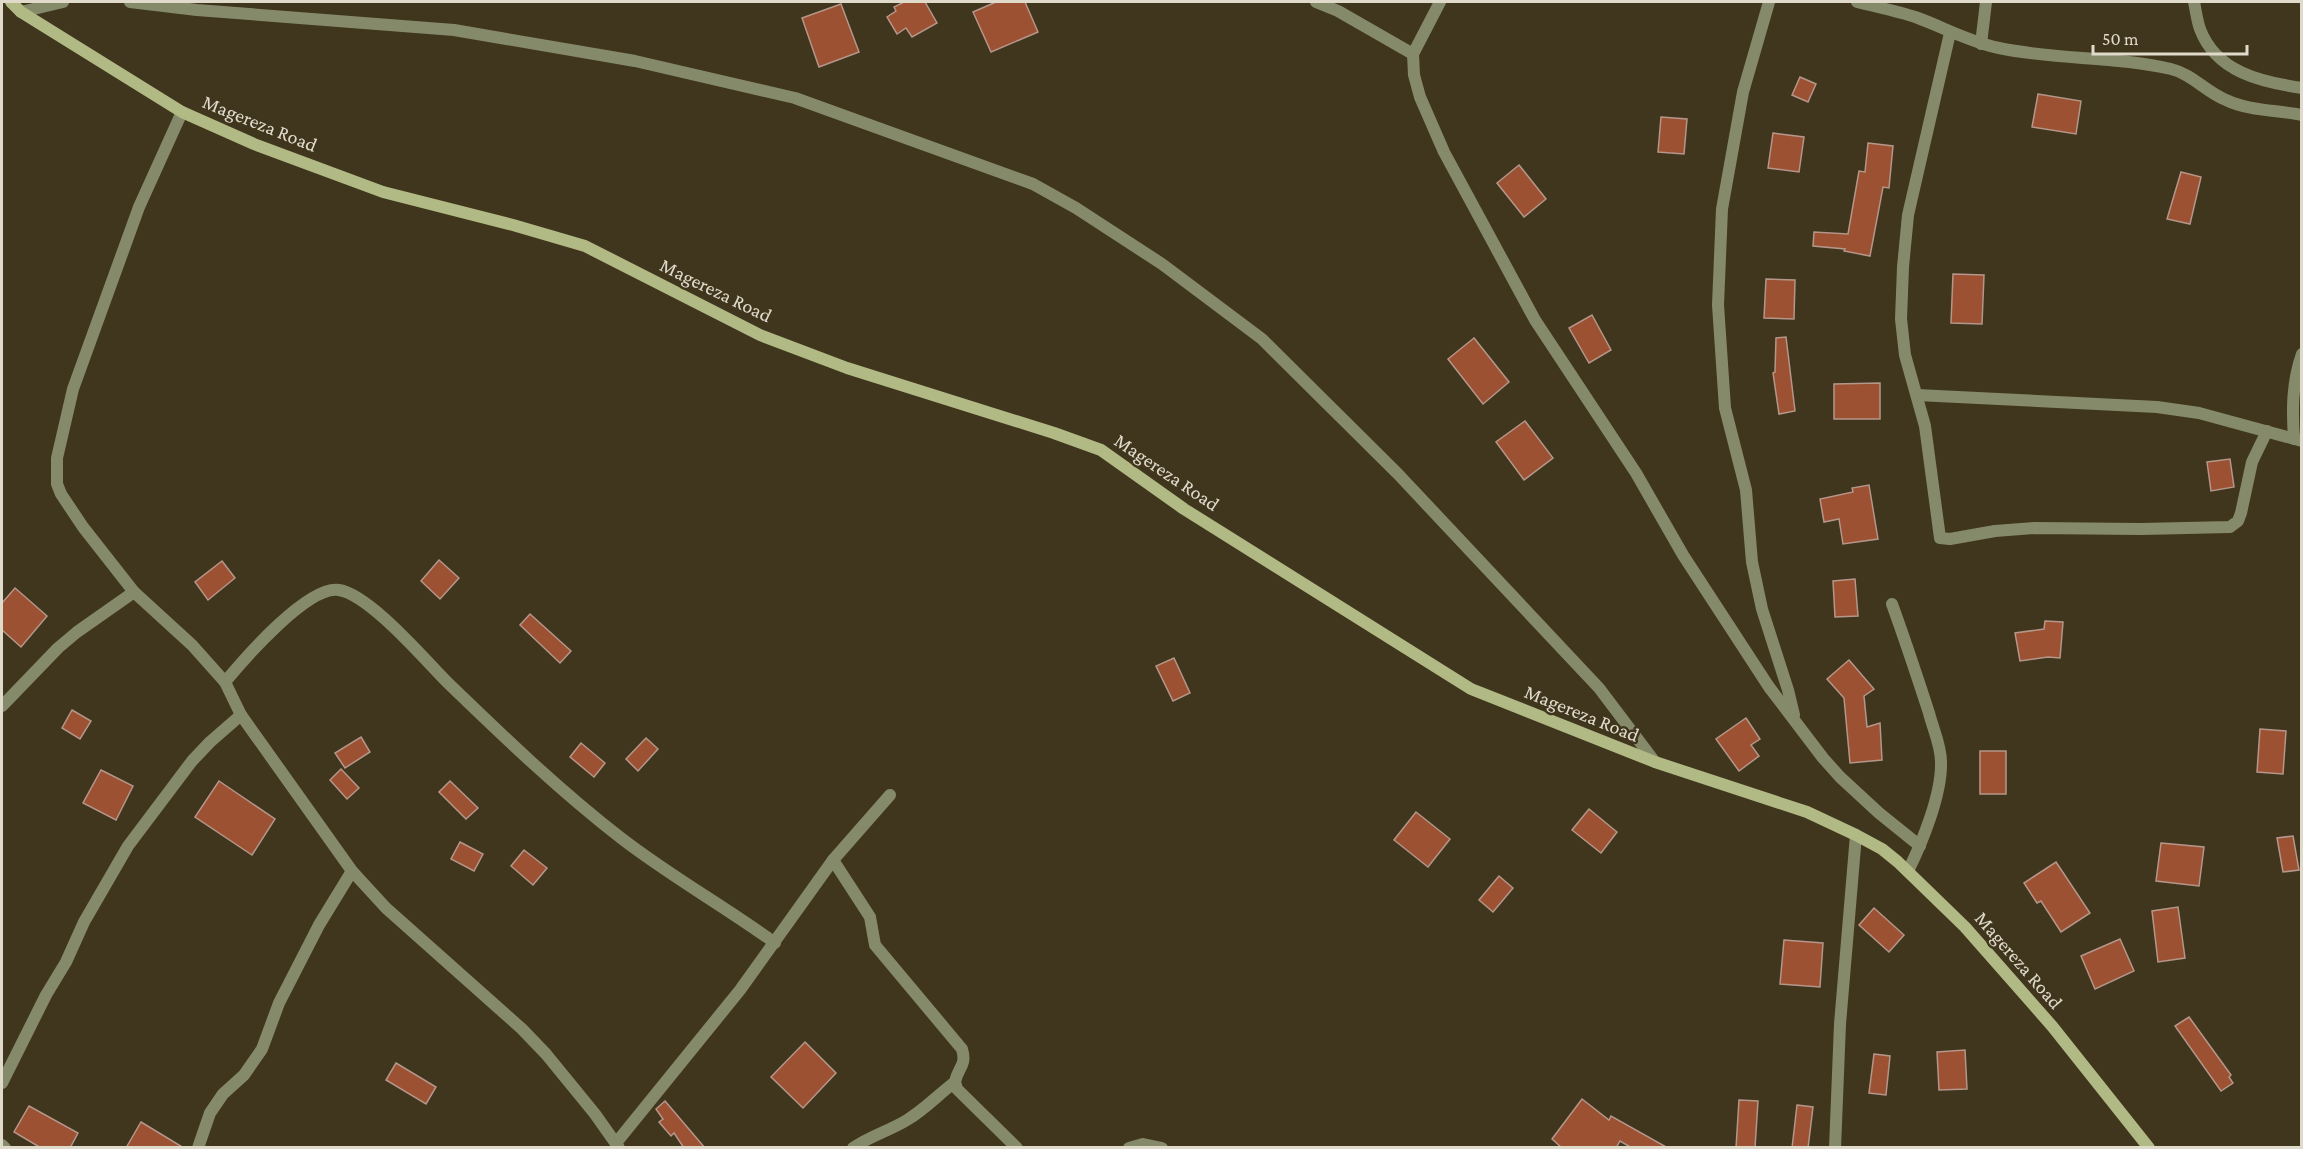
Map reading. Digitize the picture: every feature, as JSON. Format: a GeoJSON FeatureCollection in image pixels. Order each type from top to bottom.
{"type":"FeatureCollection","features":[{"type":"Feature","properties":{"kind":"street","name":"Magereza Road"},"geometry":{"type":"LineString","coordinates":[[11,2],[21,12],[182,112],[254,144],[384,192],[585,246],[760,335],[847,368],[1101,450],[1184,509],[1471,689],[1655,762],[1807,812],[1856,835],[1882,849],[1942,903],[1997,962],[2146,1146]]}},
{"type":"Feature","properties":{"kind":"street"},"geometry":{"type":"LineString","coordinates":[[21,12],[63,2]]}},
{"type":"Feature","properties":{"kind":"street"},"geometry":{"type":"LineString","coordinates":[[130,2],[197,10],[454,30],[635,61],[795,98],[1033,184],[1076,208],[1162,264],[1262,339],[1398,474],[1599,688],[1655,762]]}},
{"type":"Feature","properties":{"kind":"street"},"geometry":{"type":"LineString","coordinates":[[1316,2],[1338,11],[1413,54]]}},
{"type":"Feature","properties":{"kind":"street"},"geometry":{"type":"LineString","coordinates":[[1440,2],[1413,54],[1414,75],[1420,97],[1444,152],[1535,320],[1636,473],[1683,555],[1754,665],[1823,758],[1879,813],[1920,846]]}},
{"type":"Feature","properties":{"kind":"street"},"geometry":{"type":"LineString","coordinates":[[1769,2],[1743,92],[1722,209],[1718,305],[1725,408],[1746,490],[1752,562],[1762,609],[1795,718]]}},
{"type":"Feature","properties":{"kind":"street"},"geometry":{"type":"LineString","coordinates":[[1857,2],[1917,18],[1981,44],[2027,53],[2097,58],[2174,70],[2191,77],[2216,95],[2234,104],[2301,115]]}},
{"type":"Feature","properties":{"kind":"street"},"geometry":{"type":"LineString","coordinates":[[1981,44],[1986,2]]}},
{"type":"Feature","properties":{"kind":"street"},"geometry":{"type":"LineString","coordinates":[[2194,2],[2199,28],[2209,47],[2221,59],[2235,70],[2252,78],[2301,88]]}},
{"type":"Feature","properties":{"kind":"street"},"geometry":{"type":"LineString","coordinates":[[1950,33],[1919,165],[1905,239],[1901,337],[1925,426],[1939,534],[1943,540],[1995,531],[2035,528],[2230,527],[2240,517],[2252,462],[2267,431]]}},
{"type":"Feature","properties":{"kind":"street"},"geometry":{"type":"LineString","coordinates":[[182,112],[139,207],[73,389],[57,458],[57,484],[65,501],[134,592],[192,645],[225,682],[241,716],[352,872],[386,908],[522,1029],[546,1054],[617,1145],[775,943],[833,860],[890,795]]}},
{"type":"Feature","properties":{"kind":"street"},"geometry":{"type":"LineString","coordinates":[[1917,395],[2157,407],[2199,413],[2298,440],[2293,394],[2301,354]]}},
{"type":"Feature","properties":{"kind":"street"},"geometry":{"type":"LineString","coordinates":[[225,682],[248,656],[308,600],[331,590],[339,590],[352,595],[390,625],[450,685],[581,807],[665,871],[775,943]]}},
{"type":"Feature","properties":{"kind":"street"},"geometry":{"type":"LineString","coordinates":[[2,706],[58,648],[134,592]]}},
{"type":"Feature","properties":{"kind":"street"},"geometry":{"type":"LineString","coordinates":[[1892,604],[1914,664],[1941,758],[1938,784],[1920,846],[1908,871]]}},
{"type":"Feature","properties":{"kind":"street"},"geometry":{"type":"LineString","coordinates":[[2,1083],[46,995],[66,962],[84,922],[128,846],[192,761],[210,742],[241,716]]}},
{"type":"Feature","properties":{"kind":"street"},"geometry":{"type":"LineString","coordinates":[[1835,1148],[1840,1024],[1856,835]]}},
{"type":"Feature","properties":{"kind":"street"},"geometry":{"type":"LineString","coordinates":[[833,860],[870,917],[875,945],[962,1048],[965,1058],[955,1082],[909,1119],[893,1128],[868,1137],[853,1148]]}},
{"type":"Feature","properties":{"kind":"street"},"geometry":{"type":"LineString","coordinates":[[198,1148],[206,1121],[215,1105],[223,1094],[244,1075],[262,1049],[279,1003],[319,925],[352,872]]}},
{"type":"Feature","properties":{"kind":"street"},"geometry":{"type":"LineString","coordinates":[[955,1082],[957,1089],[1017,1148]]}},
{"type":"Feature","properties":{"kind":"street"},"geometry":{"type":"LineString","coordinates":[[1129,1148],[1143,1144],[1162,1148]]}},
{"type":"Feature","properties":{"kind":"building"},"geometry":{"type":"Polygon","coordinates":[[[904,2],[925,2],[937,23],[912,37],[906,28],[897,34],[887,17],[896,11],[894,7],[904,2]]]}},
{"type":"Feature","properties":{"kind":"building"},"geometry":{"type":"Polygon","coordinates":[[[996,2],[1025,2],[1038,32],[991,52],[973,12],[996,2]]]}},
{"type":"Feature","properties":{"kind":"building"},"geometry":{"type":"Polygon","coordinates":[[[841,4],[859,52],[819,67],[802,18],[841,4]]]}},
{"type":"Feature","properties":{"kind":"building"},"geometry":{"type":"Polygon","coordinates":[[[1800,77],[1816,84],[1808,102],[1792,95],[1800,77]]]}},
{"type":"Feature","properties":{"kind":"building"},"geometry":{"type":"Polygon","coordinates":[[[2038,94],[2081,101],[2076,134],[2032,127],[2038,94]]]}},
{"type":"Feature","properties":{"kind":"building"},"geometry":{"type":"Polygon","coordinates":[[[1661,117],[1687,119],[1684,154],[1658,152],[1661,117]]]}},
{"type":"Feature","properties":{"kind":"building"},"geometry":{"type":"Polygon","coordinates":[[[1773,133],[1804,137],[1799,172],[1768,168],[1773,133]]]}},
{"type":"Feature","properties":{"kind":"building"},"geometry":{"type":"Polygon","coordinates":[[[1868,143],[1893,146],[1889,188],[1883,187],[1870,256],[1844,251],[1845,249],[1813,246],[1814,232],[1848,234],[1859,171],[1865,172],[1868,143]]]}},
{"type":"Feature","properties":{"kind":"building"},"geometry":{"type":"Polygon","coordinates":[[[1519,165],[1546,199],[1524,217],[1497,183],[1519,165]]]}},
{"type":"Feature","properties":{"kind":"building"},"geometry":{"type":"Polygon","coordinates":[[[2181,172],[2201,177],[2190,224],[2167,219],[2181,172]]]}},
{"type":"Feature","properties":{"kind":"building"},"geometry":{"type":"Polygon","coordinates":[[[1953,274],[1984,275],[1982,324],[1951,323],[1953,274]]]}},
{"type":"Feature","properties":{"kind":"building"},"geometry":{"type":"Polygon","coordinates":[[[1766,279],[1795,280],[1794,319],[1764,318],[1766,279]]]}},
{"type":"Feature","properties":{"kind":"building"},"geometry":{"type":"Polygon","coordinates":[[[1592,315],[1611,350],[1589,363],[1569,328],[1592,315]]]}},
{"type":"Feature","properties":{"kind":"building"},"geometry":{"type":"Polygon","coordinates":[[[1786,337],[1795,411],[1779,414],[1773,373],[1775,372],[1776,338],[1786,337]]]}},
{"type":"Feature","properties":{"kind":"building"},"geometry":{"type":"Polygon","coordinates":[[[1474,338],[1509,382],[1483,404],[1448,359],[1474,338]]]}},
{"type":"Feature","properties":{"kind":"building"},"geometry":{"type":"Polygon","coordinates":[[[1880,383],[1880,419],[1834,419],[1834,384],[1880,383]]]}},
{"type":"Feature","properties":{"kind":"building"},"geometry":{"type":"Polygon","coordinates":[[[1525,421],[1553,458],[1524,480],[1496,442],[1525,421]]]}},
{"type":"Feature","properties":{"kind":"building"},"geometry":{"type":"Polygon","coordinates":[[[2230,459],[2234,487],[2211,491],[2207,462],[2230,459]]]}},
{"type":"Feature","properties":{"kind":"building"},"geometry":{"type":"Polygon","coordinates":[[[1869,485],[1878,539],[1843,544],[1839,519],[1824,522],[1820,499],[1853,492],[1852,488],[1869,485]]]}},
{"type":"Feature","properties":{"kind":"building"},"geometry":{"type":"Polygon","coordinates":[[[439,560],[459,578],[440,599],[421,581],[439,560]]]}},
{"type":"Feature","properties":{"kind":"building"},"geometry":{"type":"Polygon","coordinates":[[[222,561],[235,578],[208,600],[195,582],[222,561]]]}},
{"type":"Feature","properties":{"kind":"building"},"geometry":{"type":"Polygon","coordinates":[[[1855,579],[1858,616],[1835,617],[1833,581],[1855,579]]]}},
{"type":"Feature","properties":{"kind":"building"},"geometry":{"type":"Polygon","coordinates":[[[15,588],[47,616],[21,647],[2,630],[2,603],[15,588]]]}},
{"type":"Feature","properties":{"kind":"building"},"geometry":{"type":"Polygon","coordinates":[[[530,614],[571,651],[560,663],[520,625],[530,614]]]}},
{"type":"Feature","properties":{"kind":"building"},"geometry":{"type":"Polygon","coordinates":[[[2045,621],[2063,622],[2060,658],[2048,657],[2020,661],[2015,633],[2044,629],[2045,621]]]}},
{"type":"Feature","properties":{"kind":"building"},"geometry":{"type":"Polygon","coordinates":[[[1174,658],[1190,693],[1173,701],[1156,666],[1174,658]]]}},
{"type":"Feature","properties":{"kind":"building"},"geometry":{"type":"Polygon","coordinates":[[[1849,660],[1874,689],[1864,696],[1867,727],[1880,723],[1882,760],[1850,763],[1844,698],[1827,679],[1849,660]]]}},
{"type":"Feature","properties":{"kind":"building"},"geometry":{"type":"Polygon","coordinates":[[[72,710],[91,721],[80,739],[62,728],[72,710]]]}},
{"type":"Feature","properties":{"kind":"building"},"geometry":{"type":"Polygon","coordinates":[[[1746,718],[1760,739],[1751,745],[1759,756],[1739,771],[1716,739],[1746,718]]]}},
{"type":"Feature","properties":{"kind":"building"},"geometry":{"type":"Polygon","coordinates":[[[2260,729],[2286,731],[2283,774],[2257,772],[2260,729]]]}},
{"type":"Feature","properties":{"kind":"building"},"geometry":{"type":"Polygon","coordinates":[[[361,737],[370,752],[345,768],[335,753],[361,737]]]}},
{"type":"Feature","properties":{"kind":"building"},"geometry":{"type":"Polygon","coordinates":[[[646,738],[658,749],[638,771],[626,759],[646,738]]]}},
{"type":"Feature","properties":{"kind":"building"},"geometry":{"type":"Polygon","coordinates":[[[581,743],[605,763],[594,777],[570,757],[581,743]]]}},
{"type":"Feature","properties":{"kind":"building"},"geometry":{"type":"Polygon","coordinates":[[[1980,751],[2006,751],[2006,794],[1980,794],[1980,751]]]}},
{"type":"Feature","properties":{"kind":"building"},"geometry":{"type":"Polygon","coordinates":[[[341,769],[359,788],[347,799],[330,780],[341,769]]]}},
{"type":"Feature","properties":{"kind":"building"},"geometry":{"type":"Polygon","coordinates":[[[101,770],[133,786],[116,820],[83,803],[101,770]]]}},
{"type":"Feature","properties":{"kind":"building"},"geometry":{"type":"Polygon","coordinates":[[[219,781],[275,819],[252,855],[195,817],[219,781]]]}},
{"type":"Feature","properties":{"kind":"building"},"geometry":{"type":"Polygon","coordinates":[[[450,781],[478,808],[466,819],[439,792],[450,781]]]}},
{"type":"Feature","properties":{"kind":"building"},"geometry":{"type":"Polygon","coordinates":[[[1589,809],[1617,832],[1601,853],[1572,830],[1589,809]]]}},
{"type":"Feature","properties":{"kind":"building"},"geometry":{"type":"Polygon","coordinates":[[[1416,812],[1450,839],[1428,867],[1394,840],[1416,812]]]}},
{"type":"Feature","properties":{"kind":"building"},"geometry":{"type":"Polygon","coordinates":[[[2293,836],[2299,870],[2283,872],[2277,838],[2293,836]]]}},
{"type":"Feature","properties":{"kind":"building"},"geometry":{"type":"Polygon","coordinates":[[[460,842],[483,854],[474,871],[451,859],[460,842]]]}},
{"type":"Feature","properties":{"kind":"building"},"geometry":{"type":"Polygon","coordinates":[[[2161,843],[2204,847],[2199,886],[2156,881],[2161,843]]]}},
{"type":"Feature","properties":{"kind":"building"},"geometry":{"type":"Polygon","coordinates":[[[524,850],[547,868],[533,885],[511,866],[524,850]]]}},
{"type":"Feature","properties":{"kind":"building"},"geometry":{"type":"Polygon","coordinates":[[[2056,862],[2090,913],[2061,932],[2041,901],[2037,903],[2024,883],[2056,862]]]}},
{"type":"Feature","properties":{"kind":"building"},"geometry":{"type":"Polygon","coordinates":[[[1499,876],[1513,888],[1493,912],[1479,900],[1499,876]]]}},
{"type":"Feature","properties":{"kind":"building"},"geometry":{"type":"Polygon","coordinates":[[[2178,907],[2185,958],[2158,962],[2152,911],[2178,907]]]}},
{"type":"Feature","properties":{"kind":"building"},"geometry":{"type":"Polygon","coordinates":[[[1874,908],[1904,935],[1889,952],[1859,925],[1874,908]]]}},
{"type":"Feature","properties":{"kind":"building"},"geometry":{"type":"Polygon","coordinates":[[[2120,939],[2134,971],[2095,989],[2081,956],[2120,939]]]}},
{"type":"Feature","properties":{"kind":"building"},"geometry":{"type":"Polygon","coordinates":[[[1784,940],[1823,943],[1820,987],[1780,984],[1784,940]]]}},
{"type":"Feature","properties":{"kind":"building"},"geometry":{"type":"Polygon","coordinates":[[[2189,1017],[2231,1075],[2229,1077],[2233,1083],[2221,1091],[2175,1026],[2189,1017]]]}},
{"type":"Feature","properties":{"kind":"building"},"geometry":{"type":"Polygon","coordinates":[[[805,1042],[836,1073],[803,1108],[771,1077],[805,1042]]]}},
{"type":"Feature","properties":{"kind":"building"},"geometry":{"type":"Polygon","coordinates":[[[1965,1050],[1967,1089],[1939,1090],[1937,1052],[1965,1050]]]}},
{"type":"Feature","properties":{"kind":"building"},"geometry":{"type":"Polygon","coordinates":[[[1874,1054],[1890,1056],[1886,1095],[1869,1093],[1874,1054]]]}},
{"type":"Feature","properties":{"kind":"building"},"geometry":{"type":"Polygon","coordinates":[[[396,1063],[436,1087],[426,1104],[386,1080],[396,1063]]]}},
{"type":"Feature","properties":{"kind":"building"},"geometry":{"type":"Polygon","coordinates":[[[1582,1099],[1609,1120],[1611,1116],[1668,1148],[1632,1148],[1620,1141],[1616,1148],[1562,1148],[1552,1139],[1582,1099]]]}},
{"type":"Feature","properties":{"kind":"building"},"geometry":{"type":"Polygon","coordinates":[[[1739,1100],[1758,1101],[1755,1148],[1736,1148],[1739,1100]]]}},
{"type":"Feature","properties":{"kind":"building"},"geometry":{"type":"Polygon","coordinates":[[[665,1101],[705,1148],[684,1148],[674,1133],[671,1136],[659,1122],[663,1119],[656,1109],[665,1101]]]}},
{"type":"Feature","properties":{"kind":"building"},"geometry":{"type":"Polygon","coordinates":[[[1797,1105],[1813,1107],[1808,1148],[1792,1148],[1797,1105]]]}},
{"type":"Feature","properties":{"kind":"building"},"geometry":{"type":"Polygon","coordinates":[[[29,1106],[78,1133],[70,1148],[41,1148],[14,1132],[29,1106]]]}},
{"type":"Feature","properties":{"kind":"building"},"geometry":{"type":"Polygon","coordinates":[[[141,1122],[184,1148],[126,1148],[141,1122]]]}}]}
